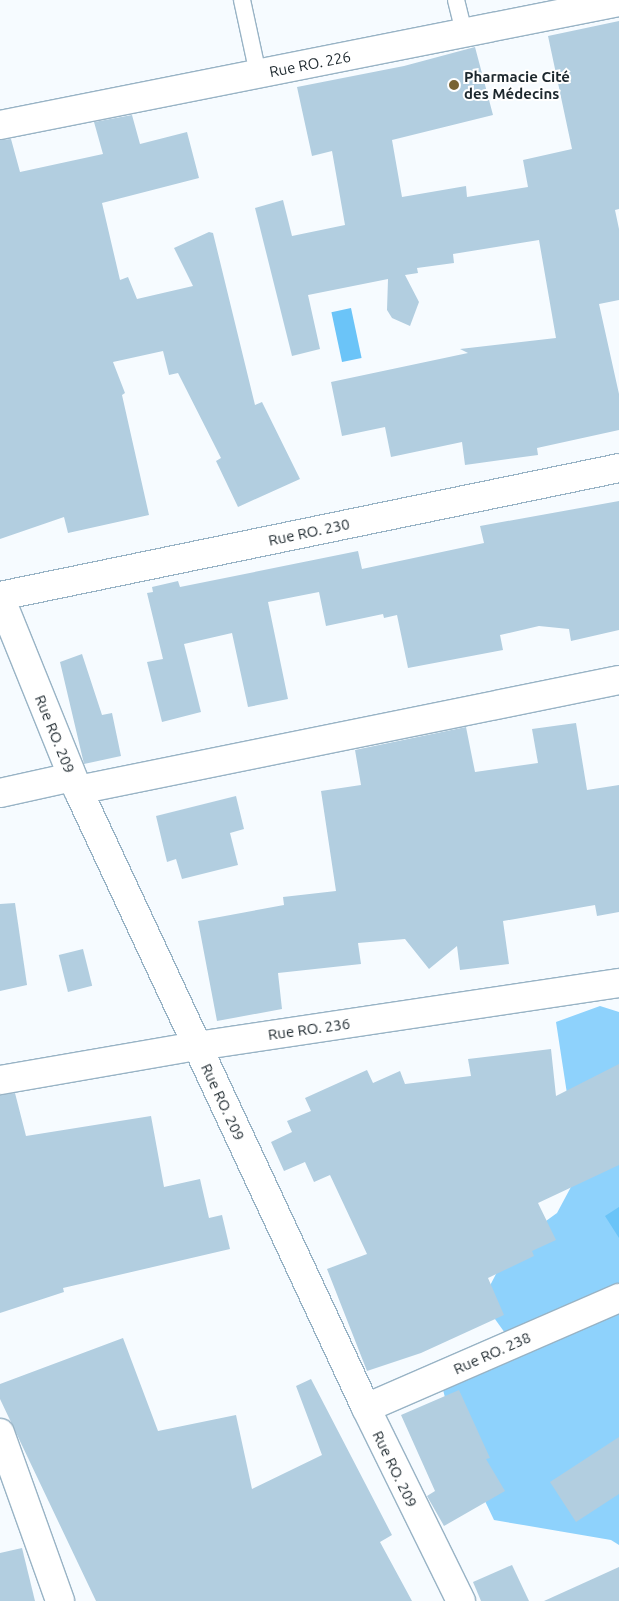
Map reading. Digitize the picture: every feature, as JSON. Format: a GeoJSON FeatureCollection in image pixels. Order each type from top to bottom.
{"type":"FeatureCollection","features":[{"type":"Feature","properties":{"kind":"street","name":"Rue RO. 226"},"geometry":{"type":"LineString","coordinates":[[0,125],[619,2]]}},
{"type":"Feature","properties":{"kind":"street","name":"Rue RO. 230"},"geometry":{"type":"LineString","coordinates":[[0,597],[619,468]]}},
{"type":"Feature","properties":{"kind":"street","name":"Rue RO. 209"},"geometry":{"type":"LineString","coordinates":[[0,597],[75,783],[366,1408],[461,1601]]}},
{"type":"Feature","properties":{"kind":"street"},"geometry":{"type":"LineString","coordinates":[[0,793],[75,783],[619,680]]}},
{"type":"Feature","properties":{"kind":"street","name":"Rue RO. 236"},"geometry":{"type":"LineString","coordinates":[[0,1080],[197,1046],[619,983]]}},
{"type":"Feature","properties":{"kind":"street","name":"Rue RO. 238"},"geometry":{"type":"LineString","coordinates":[[366,1408],[619,1298]]}},
{"type":"Feature","properties":{"kind":"street"},"geometry":{"type":"LineString","coordinates":[[0,1433],[60,1601]]}},
{"type":"Feature","properties":{"kind":"lane"},"geometry":{"type":"LineString","coordinates":[[242,0],[258,74]]}},
{"type":"Feature","properties":{"kind":"lane"},"geometry":{"type":"LineString","coordinates":[[456,0],[464,33]]}},
{"type":"Feature","properties":{"kind":"shaded area"},"geometry":{"type":"Polygon","coordinates":[[[351,308],[362,358],[342,362],[331,312],[351,308]]]}},
{"type":"Feature","properties":{"kind":"shaded area"},"geometry":{"type":"Polygon","coordinates":[[[600,1006],[619,1012],[619,1545],[611,1540],[494,1520],[456,1440],[442,1386],[505,1333],[482,1301],[510,1247],[557,1213],[579,1172],[556,1022],[600,1006]]]}},
{"type":"Feature","properties":{"kind":"shaded area"},"geometry":{"type":"Polygon","coordinates":[[[619,1207],[619,1238],[605,1216],[619,1207]]]}},
{"type":"Feature","properties":{"kind":"building"},"geometry":{"type":"Polygon","coordinates":[[[619,21],[619,209],[615,210],[619,229],[619,300],[599,304],[619,394],[619,430],[537,448],[538,455],[465,465],[462,442],[391,457],[385,427],[342,436],[331,382],[468,353],[460,349],[556,338],[539,240],[453,254],[454,263],[417,268],[418,273],[405,275],[419,302],[410,326],[392,318],[387,310],[388,279],[308,295],[320,349],[292,356],[255,208],[283,200],[292,236],[345,225],[332,151],[312,156],[297,87],[404,66],[475,47],[493,115],[392,140],[402,197],[466,186],[467,197],[528,187],[523,160],[572,149],[548,36],[619,21]]]}},
{"type":"Feature","properties":{"kind":"building"},"geometry":{"type":"Polygon","coordinates":[[[132,115],[140,144],[187,132],[199,178],[102,203],[120,280],[128,277],[137,299],[193,286],[174,248],[209,232],[213,233],[255,405],[262,402],[300,479],[238,507],[216,461],[221,458],[178,373],[169,375],[163,351],[113,362],[125,393],[122,395],[149,515],[68,533],[64,517],[0,539],[0,140],[11,139],[20,172],[103,154],[94,122],[132,115]]]}},
{"type":"Feature","properties":{"kind":"building"},"geometry":{"type":"Polygon","coordinates":[[[619,501],[619,630],[571,641],[569,629],[539,626],[500,635],[503,650],[408,668],[397,615],[384,618],[383,614],[326,626],[319,592],[268,602],[288,699],[248,707],[232,633],[184,644],[201,712],[162,722],[147,662],[163,659],[147,593],[153,592],[152,587],[178,581],[180,587],[358,551],[362,569],[484,543],[480,526],[619,501]]]}},
{"type":"Feature","properties":{"kind":"building"},"geometry":{"type":"Polygon","coordinates":[[[82,654],[102,715],[112,713],[121,756],[84,764],[60,662],[82,654]]]}},
{"type":"Feature","properties":{"kind":"building"},"geometry":{"type":"Polygon","coordinates":[[[576,723],[587,790],[619,785],[619,912],[597,916],[595,905],[503,921],[509,964],[460,970],[457,946],[429,969],[405,939],[358,943],[361,964],[278,973],[282,1009],[217,1021],[198,921],[284,905],[283,897],[336,891],[321,791],[361,785],[355,750],[466,727],[475,772],[538,763],[532,729],[576,723]]]}},
{"type":"Feature","properties":{"kind":"building"},"geometry":{"type":"Polygon","coordinates":[[[236,796],[244,829],[230,833],[238,865],[182,879],[176,859],[167,862],[156,816],[236,796]]]}},
{"type":"Feature","properties":{"kind":"building"},"geometry":{"type":"Polygon","coordinates":[[[15,903],[27,985],[0,991],[0,904],[15,903]]]}},
{"type":"Feature","properties":{"kind":"building"},"geometry":{"type":"Polygon","coordinates":[[[83,949],[92,986],[68,992],[59,955],[83,949]]]}},
{"type":"Feature","properties":{"kind":"building"},"geometry":{"type":"Polygon","coordinates":[[[551,1049],[556,1096],[619,1064],[619,1165],[538,1203],[556,1240],[532,1251],[534,1256],[488,1278],[504,1315],[421,1353],[367,1371],[327,1269],[367,1254],[330,1175],[314,1182],[305,1162],[284,1171],[271,1142],[292,1132],[287,1121],[311,1111],[305,1098],[367,1070],[373,1083],[400,1071],[405,1084],[471,1076],[468,1059],[551,1049]]]}},
{"type":"Feature","properties":{"kind":"building"},"geometry":{"type":"Polygon","coordinates":[[[15,1093],[26,1136],[151,1116],[164,1187],[200,1179],[209,1218],[222,1215],[230,1249],[63,1288],[64,1292],[0,1313],[0,1095],[15,1093]]]}},
{"type":"Feature","properties":{"kind":"building"},"geometry":{"type":"Polygon","coordinates":[[[123,1338],[158,1431],[236,1415],[252,1489],[322,1455],[296,1386],[311,1379],[392,1535],[380,1542],[412,1601],[96,1601],[0,1399],[0,1384],[123,1338]]]}},
{"type":"Feature","properties":{"kind":"building"},"geometry":{"type":"Polygon","coordinates":[[[459,1390],[490,1458],[486,1459],[505,1491],[444,1526],[427,1496],[435,1491],[401,1415],[459,1390]]]}},
{"type":"Feature","properties":{"kind":"building"},"geometry":{"type":"Polygon","coordinates":[[[619,1437],[619,1494],[576,1522],[550,1482],[619,1437]]]}},
{"type":"Feature","properties":{"kind":"building"},"geometry":{"type":"Polygon","coordinates":[[[22,1548],[35,1601],[0,1601],[0,1553],[22,1548]]]}},
{"type":"Feature","properties":{"kind":"building"},"geometry":{"type":"Polygon","coordinates":[[[512,1565],[529,1601],[481,1601],[473,1582],[512,1565]]]}},
{"type":"Feature","properties":{"kind":"building"},"geometry":{"type":"Polygon","coordinates":[[[619,1567],[619,1601],[544,1601],[619,1567]]]}},
{"type":"Feature","properties":{"kind":"place","name":"Pharmacie Cité des Médecins"},"geometry":{"type":"Point","coordinates":[454,85]}}]}
